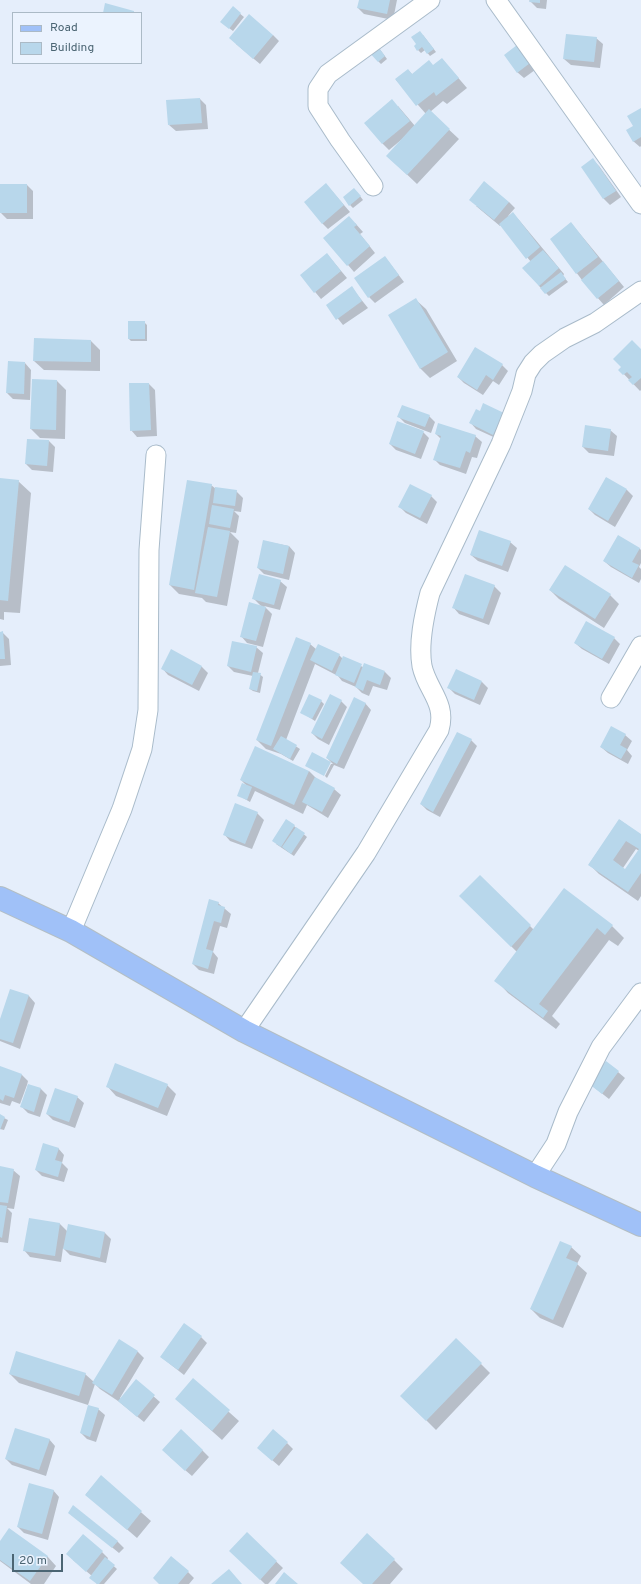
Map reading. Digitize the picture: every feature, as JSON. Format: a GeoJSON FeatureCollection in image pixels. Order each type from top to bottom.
{"type":"FeatureCollection","features":[{"type":"Feature","properties":{"kind":"main road"},"geometry":{"type":"LineString","coordinates":[[0,898],[71,931],[244,1030],[535,1176],[641,1225]]}},
{"type":"Feature","properties":{"kind":"street"},"geometry":{"type":"LineString","coordinates":[[373,186],[318,106],[318,89],[328,74],[430,0]]}},
{"type":"Feature","properties":{"kind":"street"},"geometry":{"type":"LineString","coordinates":[[496,0],[641,204]]}},
{"type":"Feature","properties":{"kind":"street"},"geometry":{"type":"LineString","coordinates":[[244,1030],[366,853],[439,730],[442,720],[441,709],[422,668],[421,656],[426,611],[430,593],[501,444],[522,391],[526,374],[533,363],[542,354],[565,338],[595,323],[641,291]]}},
{"type":"Feature","properties":{"kind":"street"},"geometry":{"type":"LineString","coordinates":[[71,931],[122,809],[142,749],[148,710],[149,550],[156,456]]}},
{"type":"Feature","properties":{"kind":"street"},"geometry":{"type":"LineString","coordinates":[[611,698],[641,646]]}},
{"type":"Feature","properties":{"kind":"street"},"geometry":{"type":"LineString","coordinates":[[535,1176],[556,1144],[568,1112],[602,1047],[641,993]]}},
{"type":"Feature","properties":{"kind":"building"},"geometry":{"type":"Polygon","coordinates":[[[359,0],[390,0],[387,14],[357,8],[359,0]]]}},
{"type":"Feature","properties":{"kind":"building"},"geometry":{"type":"Polygon","coordinates":[[[530,0],[540,0],[540,3],[529,2],[530,0]]]}},
{"type":"Feature","properties":{"kind":"building"},"geometry":{"type":"Polygon","coordinates":[[[105,3],[134,11],[134,12],[103,12],[105,3]]]}},
{"type":"Feature","properties":{"kind":"building"},"geometry":{"type":"Polygon","coordinates":[[[233,6],[241,13],[229,29],[220,22],[233,6]]]}},
{"type":"Feature","properties":{"kind":"building"},"geometry":{"type":"Polygon","coordinates":[[[249,14],[273,35],[253,59],[229,38],[249,14]]]}},
{"type":"Feature","properties":{"kind":"building"},"geometry":{"type":"Polygon","coordinates":[[[420,31],[434,49],[427,54],[422,47],[417,51],[414,46],[416,44],[411,37],[420,31]]]}},
{"type":"Feature","properties":{"kind":"building"},"geometry":{"type":"Polygon","coordinates":[[[566,34],[597,37],[594,62],[563,59],[566,34]]]}},
{"type":"Feature","properties":{"kind":"building"},"geometry":{"type":"Polygon","coordinates":[[[376,44],[385,56],[378,62],[368,51],[376,44]]]}},
{"type":"Feature","properties":{"kind":"building"},"geometry":{"type":"Polygon","coordinates":[[[517,45],[530,63],[517,73],[504,55],[517,45]]]}},
{"type":"Feature","properties":{"kind":"building"},"geometry":{"type":"Polygon","coordinates":[[[442,58],[459,78],[436,96],[434,92],[416,106],[395,79],[408,69],[412,74],[429,60],[433,65],[442,58]]]}},
{"type":"Feature","properties":{"kind":"building"},"geometry":{"type":"Polygon","coordinates":[[[200,98],[202,123],[168,125],[166,100],[200,98]]]}},
{"type":"Feature","properties":{"kind":"building"},"geometry":{"type":"Polygon","coordinates":[[[392,99],[410,121],[382,144],[364,123],[392,99]]]}},
{"type":"Feature","properties":{"kind":"building"},"geometry":{"type":"Polygon","coordinates":[[[641,108],[641,137],[633,142],[626,130],[633,126],[627,116],[641,108]]]}},
{"type":"Feature","properties":{"kind":"building"},"geometry":{"type":"Polygon","coordinates":[[[429,109],[450,129],[407,175],[386,156],[429,109]]]}},
{"type":"Feature","properties":{"kind":"building"},"geometry":{"type":"Polygon","coordinates":[[[593,158],[616,191],[603,199],[581,167],[593,158]]]}},
{"type":"Feature","properties":{"kind":"building"},"geometry":{"type":"Polygon","coordinates":[[[484,181],[509,202],[494,220],[469,200],[484,181]]]}},
{"type":"Feature","properties":{"kind":"building"},"geometry":{"type":"Polygon","coordinates":[[[326,183],[344,205],[322,224],[304,202],[326,183]]]}},
{"type":"Feature","properties":{"kind":"building"},"geometry":{"type":"Polygon","coordinates":[[[0,184],[27,184],[27,213],[0,213],[0,184]]]}},
{"type":"Feature","properties":{"kind":"building"},"geometry":{"type":"Polygon","coordinates":[[[354,188],[361,196],[349,206],[343,197],[354,188]]]}},
{"type":"Feature","properties":{"kind":"building"},"geometry":{"type":"Polygon","coordinates":[[[513,212],[540,247],[526,259],[499,224],[513,212]]]}},
{"type":"Feature","properties":{"kind":"building"},"geometry":{"type":"Polygon","coordinates":[[[349,216],[357,225],[354,227],[370,246],[347,266],[323,238],[349,216]]]}},
{"type":"Feature","properties":{"kind":"building"},"geometry":{"type":"Polygon","coordinates":[[[571,222],[598,257],[576,274],[550,239],[571,222]]]}},
{"type":"Feature","properties":{"kind":"building"},"geometry":{"type":"Polygon","coordinates":[[[543,250],[559,268],[539,286],[522,268],[543,250]]]}},
{"type":"Feature","properties":{"kind":"building"},"geometry":{"type":"Polygon","coordinates":[[[327,253],[341,271],[314,293],[300,275],[327,253]]]}},
{"type":"Feature","properties":{"kind":"building"},"geometry":{"type":"Polygon","coordinates":[[[385,256],[399,275],[368,298],[354,278],[385,256]]]}},
{"type":"Feature","properties":{"kind":"building"},"geometry":{"type":"Polygon","coordinates":[[[603,261],[619,281],[597,299],[581,280],[603,261]]]}},
{"type":"Feature","properties":{"kind":"building"},"geometry":{"type":"Polygon","coordinates":[[[561,272],[566,279],[545,294],[540,288],[561,272]]]}},
{"type":"Feature","properties":{"kind":"building"},"geometry":{"type":"Polygon","coordinates":[[[352,286],[362,301],[336,320],[326,305],[352,286]]]}},
{"type":"Feature","properties":{"kind":"building"},"geometry":{"type":"Polygon","coordinates":[[[416,298],[448,352],[420,369],[388,315],[416,298]]]}},
{"type":"Feature","properties":{"kind":"building"},"geometry":{"type":"Polygon","coordinates":[[[128,321],[145,321],[145,339],[128,339],[128,321]]]}},
{"type":"Feature","properties":{"kind":"building"},"geometry":{"type":"Polygon","coordinates":[[[34,338],[91,340],[91,362],[33,361],[34,338]]]}},
{"type":"Feature","properties":{"kind":"building"},"geometry":{"type":"Polygon","coordinates":[[[632,340],[641,349],[641,378],[633,385],[628,380],[632,377],[627,372],[623,375],[618,370],[621,367],[613,359],[632,340]]]}},
{"type":"Feature","properties":{"kind":"building"},"geometry":{"type":"Polygon","coordinates":[[[475,347],[503,364],[493,380],[486,375],[477,390],[457,377],[475,347]]]}},
{"type":"Feature","properties":{"kind":"building"},"geometry":{"type":"Polygon","coordinates":[[[8,361],[25,362],[24,394],[6,393],[8,361]]]}},
{"type":"Feature","properties":{"kind":"building"},"geometry":{"type":"Polygon","coordinates":[[[32,379],[57,380],[56,430],[30,429],[32,379]]]}},
{"type":"Feature","properties":{"kind":"building"},"geometry":{"type":"Polygon","coordinates":[[[129,383],[149,383],[151,430],[130,431],[129,383]]]}},
{"type":"Feature","properties":{"kind":"building"},"geometry":{"type":"Polygon","coordinates":[[[483,403],[504,413],[493,435],[469,423],[476,409],[480,411],[483,403]]]}},
{"type":"Feature","properties":{"kind":"building"},"geometry":{"type":"Polygon","coordinates":[[[402,405],[430,415],[425,427],[397,417],[402,405]]]}},
{"type":"Feature","properties":{"kind":"building"},"geometry":{"type":"Polygon","coordinates":[[[397,421],[424,431],[415,454],[389,444],[397,421]]]}},
{"type":"Feature","properties":{"kind":"building"},"geometry":{"type":"Polygon","coordinates":[[[438,423],[476,435],[470,453],[466,451],[460,468],[433,460],[441,436],[435,434],[438,423]]]}},
{"type":"Feature","properties":{"kind":"building"},"geometry":{"type":"Polygon","coordinates":[[[585,425],[611,429],[608,451],[582,447],[585,425]]]}},
{"type":"Feature","properties":{"kind":"building"},"geometry":{"type":"Polygon","coordinates":[[[27,439],[49,440],[47,466],[25,464],[27,439]]]}},
{"type":"Feature","properties":{"kind":"building"},"geometry":{"type":"Polygon","coordinates":[[[606,477],[627,489],[608,521],[588,509],[606,477]]]}},
{"type":"Feature","properties":{"kind":"building"},"geometry":{"type":"Polygon","coordinates":[[[0,478],[19,480],[8,601],[0,600],[0,478]]]}},
{"type":"Feature","properties":{"kind":"building"},"geometry":{"type":"Polygon","coordinates":[[[187,480],[212,484],[194,590],[169,585],[187,480]]]}},
{"type":"Feature","properties":{"kind":"building"},"geometry":{"type":"Polygon","coordinates":[[[410,484],[432,495],[420,518],[398,507],[410,484]]]}},
{"type":"Feature","properties":{"kind":"building"},"geometry":{"type":"Polygon","coordinates":[[[215,487],[237,490],[235,506],[213,503],[215,487]]]}},
{"type":"Feature","properties":{"kind":"building"},"geometry":{"type":"Polygon","coordinates":[[[212,505],[234,509],[230,528],[209,524],[212,505]]]}},
{"type":"Feature","properties":{"kind":"building"},"geometry":{"type":"Polygon","coordinates":[[[208,527],[230,531],[217,597],[195,593],[208,527]]]}},
{"type":"Feature","properties":{"kind":"building"},"geometry":{"type":"Polygon","coordinates":[[[479,530],[511,541],[502,566],[470,555],[479,530]]]}},
{"type":"Feature","properties":{"kind":"building"},"geometry":{"type":"Polygon","coordinates":[[[618,535],[640,548],[632,562],[639,565],[632,578],[603,561],[618,535]]]}},
{"type":"Feature","properties":{"kind":"building"},"geometry":{"type":"Polygon","coordinates":[[[263,540],[289,546],[283,574],[257,568],[263,540]]]}},
{"type":"Feature","properties":{"kind":"building"},"geometry":{"type":"Polygon","coordinates":[[[565,565],[611,594],[595,619],[549,590],[565,565]]]}},
{"type":"Feature","properties":{"kind":"building"},"geometry":{"type":"Polygon","coordinates":[[[259,574],[281,580],[274,605],[252,599],[259,574]]]}},
{"type":"Feature","properties":{"kind":"building"},"geometry":{"type":"Polygon","coordinates":[[[465,574],[495,585],[483,619],[452,608],[465,574]]]}},
{"type":"Feature","properties":{"kind":"building"},"geometry":{"type":"Polygon","coordinates":[[[249,602],[266,607],[256,641],[240,637],[249,602]]]}},
{"type":"Feature","properties":{"kind":"building"},"geometry":{"type":"Polygon","coordinates":[[[586,621],[615,637],[602,659],[574,643],[586,621]]]}},
{"type":"Feature","properties":{"kind":"building"},"geometry":{"type":"Polygon","coordinates":[[[3,631],[5,659],[0,659],[0,632],[3,631]]]}},
{"type":"Feature","properties":{"kind":"building"},"geometry":{"type":"Polygon","coordinates":[[[296,637],[311,643],[271,746],[256,740],[296,637]]]}},
{"type":"Feature","properties":{"kind":"building"},"geometry":{"type":"Polygon","coordinates":[[[232,641],[257,646],[251,672],[227,666],[232,641]]]}},
{"type":"Feature","properties":{"kind":"building"},"geometry":{"type":"Polygon","coordinates":[[[318,644],[340,654],[332,671],[310,660],[318,644]]]}},
{"type":"Feature","properties":{"kind":"building"},"geometry":{"type":"Polygon","coordinates":[[[171,649],[202,666],[192,685],[161,669],[171,649]]]}},
{"type":"Feature","properties":{"kind":"building"},"geometry":{"type":"Polygon","coordinates":[[[343,656],[362,664],[354,683],[335,675],[343,656]]]}},
{"type":"Feature","properties":{"kind":"building"},"geometry":{"type":"Polygon","coordinates":[[[364,663],[385,671],[380,685],[367,680],[363,691],[355,687],[364,663]]]}},
{"type":"Feature","properties":{"kind":"building"},"geometry":{"type":"Polygon","coordinates":[[[456,669],[482,681],[474,700],[447,688],[456,669]]]}},
{"type":"Feature","properties":{"kind":"building"},"geometry":{"type":"Polygon","coordinates":[[[253,672],[261,673],[257,691],[249,689],[253,672]]]}},
{"type":"Feature","properties":{"kind":"building"},"geometry":{"type":"Polygon","coordinates":[[[309,694],[322,700],[312,719],[300,713],[309,694]]]}},
{"type":"Feature","properties":{"kind":"building"},"geometry":{"type":"Polygon","coordinates":[[[330,694],[342,700],[322,739],[311,733],[330,694]]]}},
{"type":"Feature","properties":{"kind":"building"},"geometry":{"type":"Polygon","coordinates":[[[354,697],[366,703],[337,764],[326,758],[354,697]]]}},
{"type":"Feature","properties":{"kind":"building"},"geometry":{"type":"Polygon","coordinates":[[[611,726],[626,734],[620,745],[627,749],[621,759],[600,747],[611,726]]]}},
{"type":"Feature","properties":{"kind":"building"},"geometry":{"type":"Polygon","coordinates":[[[457,732],[472,739],[433,812],[420,804],[457,732]]]}},
{"type":"Feature","properties":{"kind":"building"},"geometry":{"type":"Polygon","coordinates":[[[281,736],[297,745],[290,759],[273,749],[281,736]]]}},
{"type":"Feature","properties":{"kind":"building"},"geometry":{"type":"Polygon","coordinates":[[[255,746],[309,771],[294,805],[240,780],[255,746]]]}},
{"type":"Feature","properties":{"kind":"building"},"geometry":{"type":"Polygon","coordinates":[[[312,752],[331,762],[324,776],[305,766],[312,752]]]}},
{"type":"Feature","properties":{"kind":"building"},"geometry":{"type":"Polygon","coordinates":[[[315,777],[335,788],[322,812],[302,802],[315,777]]]}},
{"type":"Feature","properties":{"kind":"building"},"geometry":{"type":"Polygon","coordinates":[[[242,783],[252,787],[247,800],[237,796],[242,783]]]}},
{"type":"Feature","properties":{"kind":"building"},"geometry":{"type":"Polygon","coordinates":[[[235,803],[258,812],[245,844],[223,835],[235,803]]]}},
{"type":"Feature","properties":{"kind":"building"},"geometry":{"type":"Polygon","coordinates":[[[286,819],[295,825],[281,847],[272,841],[286,819]]]}},
{"type":"Feature","properties":{"kind":"building"},"geometry":{"type":"Polygon","coordinates":[[[619,819],[641,834],[641,873],[628,892],[588,865],[619,819]],[[626,841],[613,860],[625,869],[639,849],[626,841]]]}},
{"type":"Feature","properties":{"kind":"building"},"geometry":{"type":"Polygon","coordinates":[[[296,827],[305,833],[291,854],[282,847],[296,827]]]}},
{"type":"Feature","properties":{"kind":"building"},"geometry":{"type":"Polygon","coordinates":[[[480,875],[531,925],[511,947],[459,896],[480,875]]]}},
{"type":"Feature","properties":{"kind":"building"},"geometry":{"type":"Polygon","coordinates":[[[564,888],[613,925],[605,935],[597,928],[539,1004],[548,1011],[543,1018],[494,981],[564,888]]]}},
{"type":"Feature","properties":{"kind":"building"},"geometry":{"type":"Polygon","coordinates":[[[209,899],[219,902],[218,905],[225,907],[221,923],[214,921],[206,949],[213,951],[208,969],[192,964],[209,899]]]}},
{"type":"Feature","properties":{"kind":"building"},"geometry":{"type":"Polygon","coordinates":[[[10,989],[29,995],[13,1043],[0,1039],[0,1019],[10,989]]]}},
{"type":"Feature","properties":{"kind":"building"},"geometry":{"type":"Polygon","coordinates":[[[606,1061],[619,1071],[602,1094],[589,1084],[606,1061]]]}},
{"type":"Feature","properties":{"kind":"building"},"geometry":{"type":"Polygon","coordinates":[[[115,1063],[168,1084],[158,1108],[106,1087],[115,1063]]]}},
{"type":"Feature","properties":{"kind":"building"},"geometry":{"type":"Polygon","coordinates":[[[0,1066],[22,1074],[14,1098],[5,1095],[3,1101],[0,1099],[0,1066]]]}},
{"type":"Feature","properties":{"kind":"building"},"geometry":{"type":"Polygon","coordinates":[[[28,1084],[41,1088],[34,1112],[20,1107],[28,1084]]]}},
{"type":"Feature","properties":{"kind":"building"},"geometry":{"type":"Polygon","coordinates":[[[55,1088],[78,1096],[69,1122],[46,1114],[55,1088]]]}},
{"type":"Feature","properties":{"kind":"building"},"geometry":{"type":"Polygon","coordinates":[[[0,1114],[5,1117],[0,1130],[0,1114]]]}},
{"type":"Feature","properties":{"kind":"building"},"geometry":{"type":"Polygon","coordinates":[[[43,1143],[59,1148],[55,1160],[62,1162],[58,1177],[35,1170],[43,1143]]]}},
{"type":"Feature","properties":{"kind":"building"},"geometry":{"type":"Polygon","coordinates":[[[0,1166],[14,1169],[8,1203],[0,1202],[0,1166]]]}},
{"type":"Feature","properties":{"kind":"building"},"geometry":{"type":"Polygon","coordinates":[[[0,1205],[7,1206],[2,1238],[0,1237],[0,1205]]]}},
{"type":"Feature","properties":{"kind":"building"},"geometry":{"type":"Polygon","coordinates":[[[29,1218],[60,1223],[55,1256],[23,1251],[29,1218]]]}},
{"type":"Feature","properties":{"kind":"building"},"geometry":{"type":"Polygon","coordinates":[[[68,1224],[105,1232],[100,1258],[63,1249],[68,1224]]]}},
{"type":"Feature","properties":{"kind":"building"},"geometry":{"type":"Polygon","coordinates":[[[560,1241],[572,1246],[566,1258],[578,1263],[553,1320],[530,1309],[560,1241]]]}},
{"type":"Feature","properties":{"kind":"building"},"geometry":{"type":"Polygon","coordinates":[[[184,1323],[202,1336],[178,1370],[160,1357],[184,1323]]]}},
{"type":"Feature","properties":{"kind":"building"},"geometry":{"type":"Polygon","coordinates":[[[456,1338],[482,1363],[426,1421],[400,1396],[456,1338]]]}},
{"type":"Feature","properties":{"kind":"building"},"geometry":{"type":"Polygon","coordinates":[[[119,1339],[138,1351],[112,1395],[92,1383],[119,1339]]]}},
{"type":"Feature","properties":{"kind":"building"},"geometry":{"type":"Polygon","coordinates":[[[16,1351],[86,1373],[79,1396],[9,1374],[16,1351]]]}},
{"type":"Feature","properties":{"kind":"building"},"geometry":{"type":"Polygon","coordinates":[[[193,1378],[230,1410],[212,1431],[175,1399],[193,1378]]]}},
{"type":"Feature","properties":{"kind":"building"},"geometry":{"type":"Polygon","coordinates":[[[136,1379],[155,1395],[137,1417],[118,1401],[136,1379]]]}},
{"type":"Feature","properties":{"kind":"building"},"geometry":{"type":"Polygon","coordinates":[[[88,1405],[99,1408],[90,1437],[80,1433],[88,1405]]]}},
{"type":"Feature","properties":{"kind":"building"},"geometry":{"type":"Polygon","coordinates":[[[15,1428],[50,1439],[39,1470],[5,1459],[15,1428]]]}},
{"type":"Feature","properties":{"kind":"building"},"geometry":{"type":"Polygon","coordinates":[[[181,1429],[203,1450],[185,1471],[162,1450],[181,1429]]]}},
{"type":"Feature","properties":{"kind":"building"},"geometry":{"type":"Polygon","coordinates":[[[273,1429],[288,1442],[272,1461],[257,1448],[273,1429]]]}},
{"type":"Feature","properties":{"kind":"building"},"geometry":{"type":"Polygon","coordinates":[[[101,1475],[142,1511],[127,1530],[85,1495],[101,1475]]]}},
{"type":"Feature","properties":{"kind":"building"},"geometry":{"type":"Polygon","coordinates":[[[29,1483],[54,1490],[42,1534],[17,1527],[29,1483]]]}},
{"type":"Feature","properties":{"kind":"building"},"geometry":{"type":"Polygon","coordinates":[[[73,1505],[118,1541],[112,1548],[68,1513],[73,1505]]]}},
{"type":"Feature","properties":{"kind":"building"},"geometry":{"type":"Polygon","coordinates":[[[9,1528],[48,1556],[30,1581],[0,1560],[0,1541],[9,1528]]]}},
{"type":"Feature","properties":{"kind":"building"},"geometry":{"type":"Polygon","coordinates":[[[247,1532],[277,1561],[260,1580],[229,1551],[247,1532]]]}},
{"type":"Feature","properties":{"kind":"building"},"geometry":{"type":"Polygon","coordinates":[[[367,1533],[395,1559],[372,1584],[363,1584],[340,1563],[367,1533]]]}},
{"type":"Feature","properties":{"kind":"building"},"geometry":{"type":"Polygon","coordinates":[[[83,1534],[103,1551],[86,1572],[66,1554],[83,1534]]]}},
{"type":"Feature","properties":{"kind":"building"},"geometry":{"type":"Polygon","coordinates":[[[171,1556],[189,1571],[178,1584],[159,1584],[153,1578],[171,1556]]]}},
{"type":"Feature","properties":{"kind":"building"},"geometry":{"type":"Polygon","coordinates":[[[105,1557],[115,1565],[99,1584],[97,1584],[89,1578],[105,1557]]]}},
{"type":"Feature","properties":{"kind":"building"},"geometry":{"type":"Polygon","coordinates":[[[229,1569],[242,1584],[211,1584],[229,1569]]]}},
{"type":"Feature","properties":{"kind":"building"},"geometry":{"type":"Polygon","coordinates":[[[284,1572],[298,1584],[275,1584],[284,1572]]]}}]}
